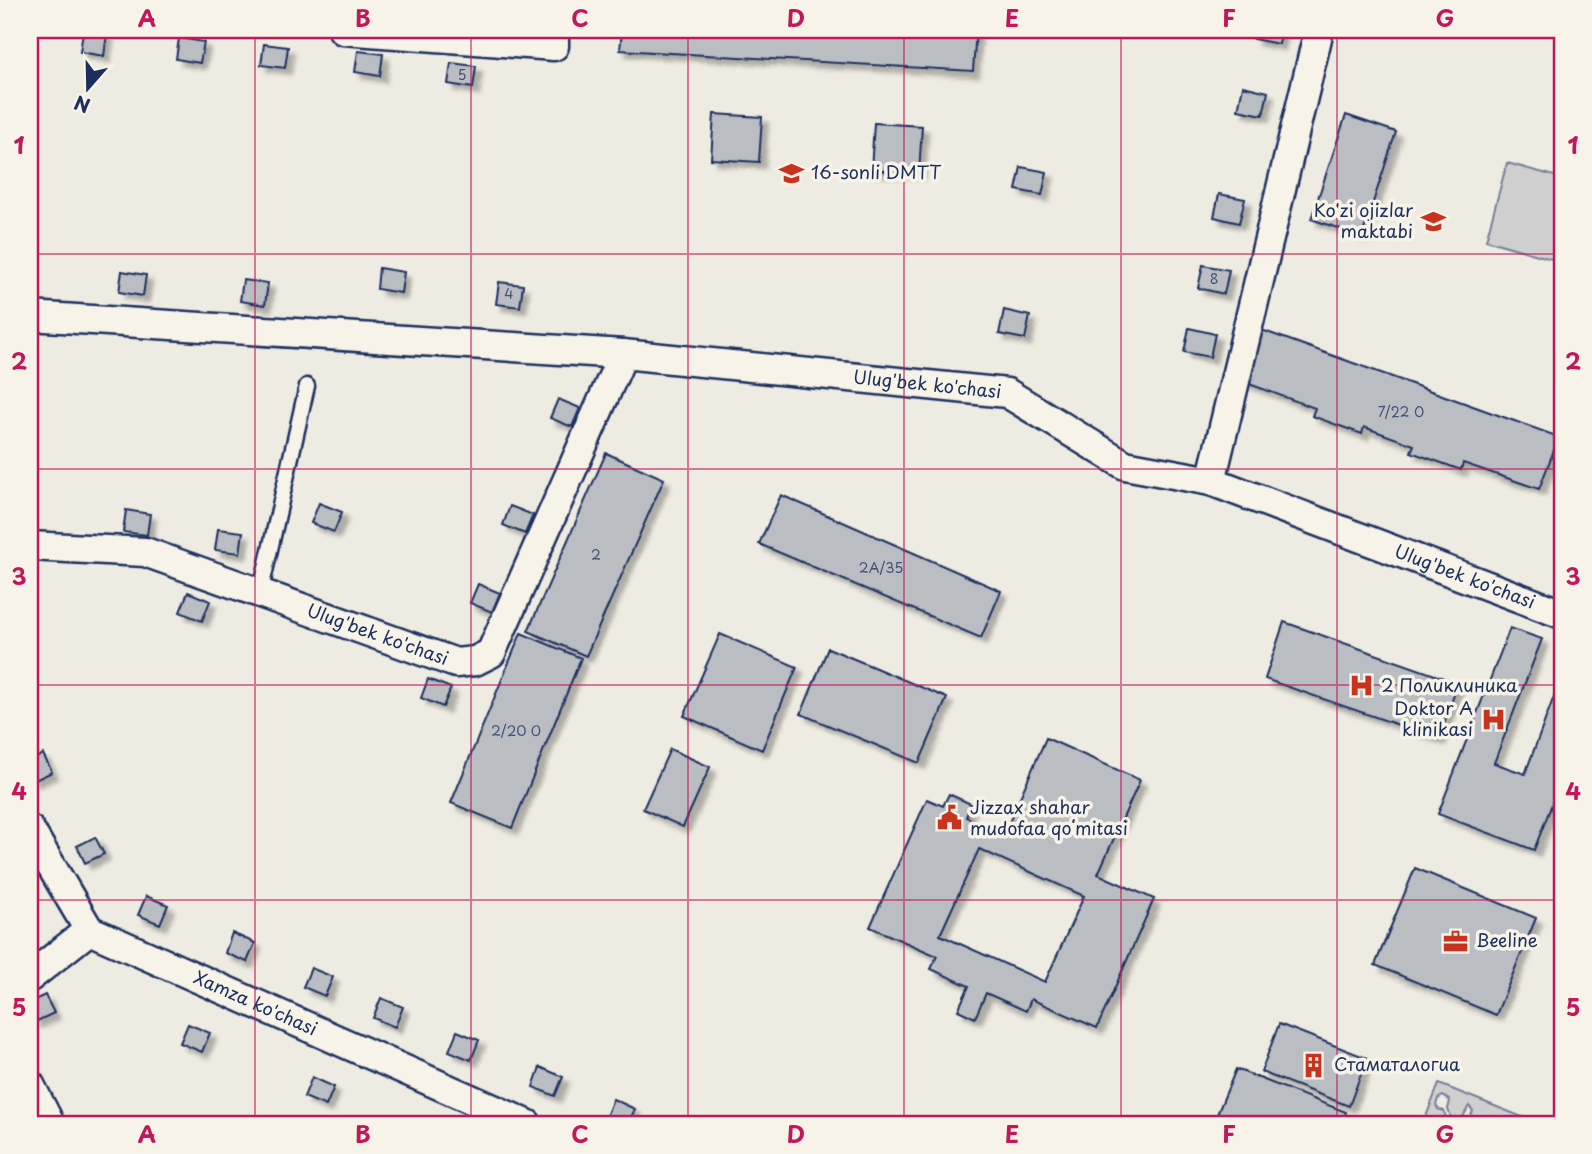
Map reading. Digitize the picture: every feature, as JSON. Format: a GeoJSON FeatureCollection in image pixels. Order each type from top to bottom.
{"type":"FeatureCollection","features":[{"type":"Feature","properties":{"kind":"street"},"geometry":{"type":"LineString","coordinates":[[343,30],[554,46],[554,30]]}},
{"type":"Feature","properties":{"kind":"street"},"geometry":{"type":"LineString","coordinates":[[1211,481],[1319,30]]}},
{"type":"Feature","properties":{"kind":"street","name":"Ulug'bek ko'chasi"},"geometry":{"type":"LineString","coordinates":[[30,316],[623,354],[1007,393],[1125,465],[1211,481],[1562,614]]}},
{"type":"Feature","properties":{"kind":"street","name":"Ulug'bek ko'chasi"},"geometry":{"type":"LineString","coordinates":[[30,546],[145,552],[456,663],[475,662],[491,653],[623,354]]}},
{"type":"Feature","properties":{"kind":"street"},"geometry":{"type":"LineString","coordinates":[[30,830],[89,930],[30,977]]}},
{"type":"Feature","properties":{"kind":"street","name":"Xamza ko'chasi"},"geometry":{"type":"LineString","coordinates":[[89,930],[527,1124]]}},
{"type":"Feature","properties":{"kind":"street"},"geometry":{"type":"LineString","coordinates":[[30,1085],[50,1124]]}},
{"type":"Feature","properties":{"kind":"lane"},"geometry":{"type":"LineString","coordinates":[[260,594],[307,386]]}},
{"type":"Feature","properties":{"kind":"shaded area"},"geometry":{"type":"Polygon","coordinates":[[[1507,163],[1562,178],[1562,262],[1486,240],[1507,163]]]}},
{"type":"Feature","properties":{"kind":"shaded area"},"geometry":{"type":"Polygon","coordinates":[[[1439,1084],[1540,1124],[1467,1124],[1473,1111],[1469,1106],[1459,1124],[1453,1124],[1448,1109],[1450,1101],[1443,1096],[1438,1099],[1436,1105],[1444,1111],[1448,1124],[1423,1124],[1439,1084]]]}},
{"type":"Feature","properties":{"kind":"building"},"geometry":{"type":"Polygon","coordinates":[[[622,30],[976,30],[973,71],[620,50],[622,30]]]}},
{"type":"Feature","properties":{"kind":"building"},"geometry":{"type":"Polygon","coordinates":[[[1255,30],[1282,30],[1279,44],[1253,39],[1255,30]]]}},
{"type":"Feature","properties":{"kind":"building"},"geometry":{"type":"Polygon","coordinates":[[[83,31],[107,34],[104,56],[80,52],[83,31]]]}},
{"type":"Feature","properties":{"kind":"building"},"geometry":{"type":"Polygon","coordinates":[[[179,38],[204,42],[200,63],[176,59],[179,38]]]}},
{"type":"Feature","properties":{"kind":"building"},"geometry":{"type":"Polygon","coordinates":[[[264,44],[288,47],[285,68],[261,65],[264,44]]]}},
{"type":"Feature","properties":{"kind":"building"},"geometry":{"type":"Polygon","coordinates":[[[358,51],[383,54],[380,76],[355,72],[358,51]]]}},
{"type":"Feature","properties":{"kind":"building"},"geometry":{"type":"Polygon","coordinates":[[[451,63],[476,66],[473,88],[448,84],[451,63]]]}},
{"type":"Feature","properties":{"kind":"building"},"geometry":{"type":"Polygon","coordinates":[[[1243,86],[1268,92],[1263,115],[1238,110],[1243,86]]]}},
{"type":"Feature","properties":{"kind":"building"},"geometry":{"type":"Polygon","coordinates":[[[714,114],[762,117],[759,162],[711,159],[714,114]]]}},
{"type":"Feature","properties":{"kind":"building"},"geometry":{"type":"Polygon","coordinates":[[[1346,115],[1396,132],[1362,236],[1311,219],[1346,115]]]}},
{"type":"Feature","properties":{"kind":"building"},"geometry":{"type":"Polygon","coordinates":[[[874,123],[922,126],[919,173],[871,170],[874,123]]]}},
{"type":"Feature","properties":{"kind":"building"},"geometry":{"type":"Polygon","coordinates":[[[1021,167],[1047,172],[1042,195],[1016,190],[1021,167]]]}},
{"type":"Feature","properties":{"kind":"building"},"geometry":{"type":"Polygon","coordinates":[[[1219,194],[1245,199],[1239,223],[1214,217],[1219,194]]]}},
{"type":"Feature","properties":{"kind":"building"},"geometry":{"type":"Polygon","coordinates":[[[1203,265],[1229,270],[1224,294],[1198,288],[1203,265]]]}},
{"type":"Feature","properties":{"kind":"building"},"geometry":{"type":"Polygon","coordinates":[[[379,268],[404,272],[401,293],[377,289],[379,268]]]}},
{"type":"Feature","properties":{"kind":"building"},"geometry":{"type":"Polygon","coordinates":[[[122,271],[146,275],[143,296],[119,292],[122,271]]]}},
{"type":"Feature","properties":{"kind":"building"},"geometry":{"type":"Polygon","coordinates":[[[243,280],[268,283],[265,305],[240,301],[243,280]]]}},
{"type":"Feature","properties":{"kind":"building"},"geometry":{"type":"Polygon","coordinates":[[[499,282],[523,285],[520,307],[496,304],[499,282]]]}},
{"type":"Feature","properties":{"kind":"building"},"geometry":{"type":"Polygon","coordinates":[[[1004,310],[1030,316],[1025,339],[999,334],[1004,310]]]}},
{"type":"Feature","properties":{"kind":"building"},"geometry":{"type":"Polygon","coordinates":[[[1189,328],[1215,334],[1210,357],[1184,352],[1189,328]]]}},
{"type":"Feature","properties":{"kind":"building"},"geometry":{"type":"Polygon","coordinates":[[[1256,328],[1559,437],[1539,489],[1463,463],[1461,470],[1411,452],[1414,445],[1364,427],[1362,434],[1312,416],[1315,408],[1238,380],[1256,328]]]}},
{"type":"Feature","properties":{"kind":"building"},"geometry":{"type":"Polygon","coordinates":[[[558,399],[580,408],[572,427],[550,418],[558,399]]]}},
{"type":"Feature","properties":{"kind":"building"},"geometry":{"type":"Polygon","coordinates":[[[606,453],[664,479],[586,656],[528,631],[606,453]]]}},
{"type":"Feature","properties":{"kind":"building"},"geometry":{"type":"Polygon","coordinates":[[[781,495],[1001,591],[981,638],[759,544],[781,495]]]}},
{"type":"Feature","properties":{"kind":"building"},"geometry":{"type":"Polygon","coordinates":[[[319,503],[342,512],[334,532],[311,523],[319,503]]]}},
{"type":"Feature","properties":{"kind":"building"},"geometry":{"type":"Polygon","coordinates":[[[510,506],[533,515],[525,534],[503,525],[510,506]]]}},
{"type":"Feature","properties":{"kind":"building"},"geometry":{"type":"Polygon","coordinates":[[[126,510],[150,514],[147,535],[123,532],[126,510]]]}},
{"type":"Feature","properties":{"kind":"building"},"geometry":{"type":"Polygon","coordinates":[[[218,529],[243,532],[240,553],[215,550],[218,529]]]}},
{"type":"Feature","properties":{"kind":"building"},"geometry":{"type":"Polygon","coordinates":[[[478,584],[500,593],[492,612],[470,603],[478,584]]]}},
{"type":"Feature","properties":{"kind":"building"},"geometry":{"type":"Polygon","coordinates":[[[188,592],[210,601],[202,621],[180,612],[188,592]]]}},
{"type":"Feature","properties":{"kind":"building"},"geometry":{"type":"Polygon","coordinates":[[[1284,622],[1458,683],[1439,739],[1265,679],[1284,622]]]}},
{"type":"Feature","properties":{"kind":"building","name":"Doktor A klinikasi"},"geometry":{"type":"Polygon","coordinates":[[[1510,628],[1542,639],[1494,763],[1525,774],[1562,675],[1562,778],[1534,850],[1438,814],[1510,628]]]}},
{"type":"Feature","properties":{"kind":"building"},"geometry":{"type":"Polygon","coordinates":[[[521,633],[581,658],[512,828],[451,803],[521,633]]]}},
{"type":"Feature","properties":{"kind":"building"},"geometry":{"type":"Polygon","coordinates":[[[720,634],[797,667],[762,750],[684,716],[720,634]]]}},
{"type":"Feature","properties":{"kind":"building"},"geometry":{"type":"Polygon","coordinates":[[[828,648],[947,698],[919,763],[801,714],[828,648]]]}},
{"type":"Feature","properties":{"kind":"building"},"geometry":{"type":"Polygon","coordinates":[[[428,679],[451,688],[443,707],[421,698],[428,679]]]}},
{"type":"Feature","properties":{"kind":"building"},"geometry":{"type":"Polygon","coordinates":[[[1046,738],[1140,780],[1098,874],[1154,899],[1097,1028],[1031,999],[1026,1011],[986,993],[975,1018],[958,1010],[969,986],[931,969],[937,956],[870,927],[927,799],[943,806],[949,794],[971,804],[966,817],[1004,834],[1046,738]],[[979,849],[940,935],[1045,982],[1084,896],[979,849]]]}},
{"type":"Feature","properties":{"kind":"building"},"geometry":{"type":"Polygon","coordinates":[[[670,749],[710,767],[683,827],[643,809],[670,749]]]}},
{"type":"Feature","properties":{"kind":"building"},"geometry":{"type":"Polygon","coordinates":[[[43,754],[52,772],[33,781],[30,761],[43,754]]]}},
{"type":"Feature","properties":{"kind":"building"},"geometry":{"type":"Polygon","coordinates":[[[95,837],[104,854],[85,863],[77,846],[95,837]]]}},
{"type":"Feature","properties":{"kind":"building","name":"Beeline"},"geometry":{"type":"Polygon","coordinates":[[[1415,868],[1536,918],[1496,1015],[1375,965],[1415,868]]]}},
{"type":"Feature","properties":{"kind":"building"},"geometry":{"type":"Polygon","coordinates":[[[146,896],[168,905],[160,924],[138,915],[146,896]]]}},
{"type":"Feature","properties":{"kind":"building"},"geometry":{"type":"Polygon","coordinates":[[[232,933],[255,943],[247,962],[225,953],[232,933]]]}},
{"type":"Feature","properties":{"kind":"building"},"geometry":{"type":"Polygon","coordinates":[[[311,968],[333,977],[325,996],[303,987],[311,968]]]}},
{"type":"Feature","properties":{"kind":"building"},"geometry":{"type":"Polygon","coordinates":[[[45,995],[54,1013],[35,1022],[30,1011],[30,1002],[45,995]]]}},
{"type":"Feature","properties":{"kind":"building"},"geometry":{"type":"Polygon","coordinates":[[[381,998],[403,1007],[395,1027],[373,1018],[381,998]]]}},
{"type":"Feature","properties":{"kind":"building"},"geometry":{"type":"Polygon","coordinates":[[[188,1024],[210,1033],[202,1052],[180,1043],[188,1024]]]}},
{"type":"Feature","properties":{"kind":"building","name":"Стаматалогиа"},"geometry":{"type":"Polygon","coordinates":[[[1279,1024],[1367,1058],[1349,1106],[1261,1072],[1279,1024]]]}},
{"type":"Feature","properties":{"kind":"building"},"geometry":{"type":"Polygon","coordinates":[[[457,1031],[479,1040],[471,1060],[449,1051],[457,1031]]]}},
{"type":"Feature","properties":{"kind":"building"},"geometry":{"type":"Polygon","coordinates":[[[540,1067],[563,1077],[555,1096],[533,1087],[540,1067]]]}},
{"type":"Feature","properties":{"kind":"building"},"geometry":{"type":"Polygon","coordinates":[[[1236,1069],[1346,1112],[1342,1124],[1213,1124],[1236,1069]]]}},
{"type":"Feature","properties":{"kind":"building"},"geometry":{"type":"Polygon","coordinates":[[[312,1077],[334,1087],[326,1106],[304,1097],[312,1077]]]}},
{"type":"Feature","properties":{"kind":"building"},"geometry":{"type":"Polygon","coordinates":[[[613,1099],[635,1109],[628,1124],[605,1119],[613,1099]]]}},
{"type":"Feature","properties":{"kind":"place","name":"16-sonli DMTT"},"geometry":{"type":"Point","coordinates":[791,173]}},
{"type":"Feature","properties":{"kind":"place","name":"Ko'zi ojizlar maktabi"},"geometry":{"type":"Point","coordinates":[1433,221]}},
{"type":"Feature","properties":{"kind":"place","name":"2 Поликлиника"},"geometry":{"type":"Point","coordinates":[1361,686]}},
{"type":"Feature","properties":{"kind":"place","name":"Doktor A klinikasi"},"geometry":{"type":"Point","coordinates":[1493,719]}},
{"type":"Feature","properties":{"kind":"place","name":"Jizzax shahar mudofaa qoʻmitasi"},"geometry":{"type":"Point","coordinates":[950,818]}},
{"type":"Feature","properties":{"kind":"place","name":"Beeline"},"geometry":{"type":"Point","coordinates":[1456,941]}},
{"type":"Feature","properties":{"kind":"place","name":"Стаматалогиа"},"geometry":{"type":"Point","coordinates":[1314,1065]}}]}
